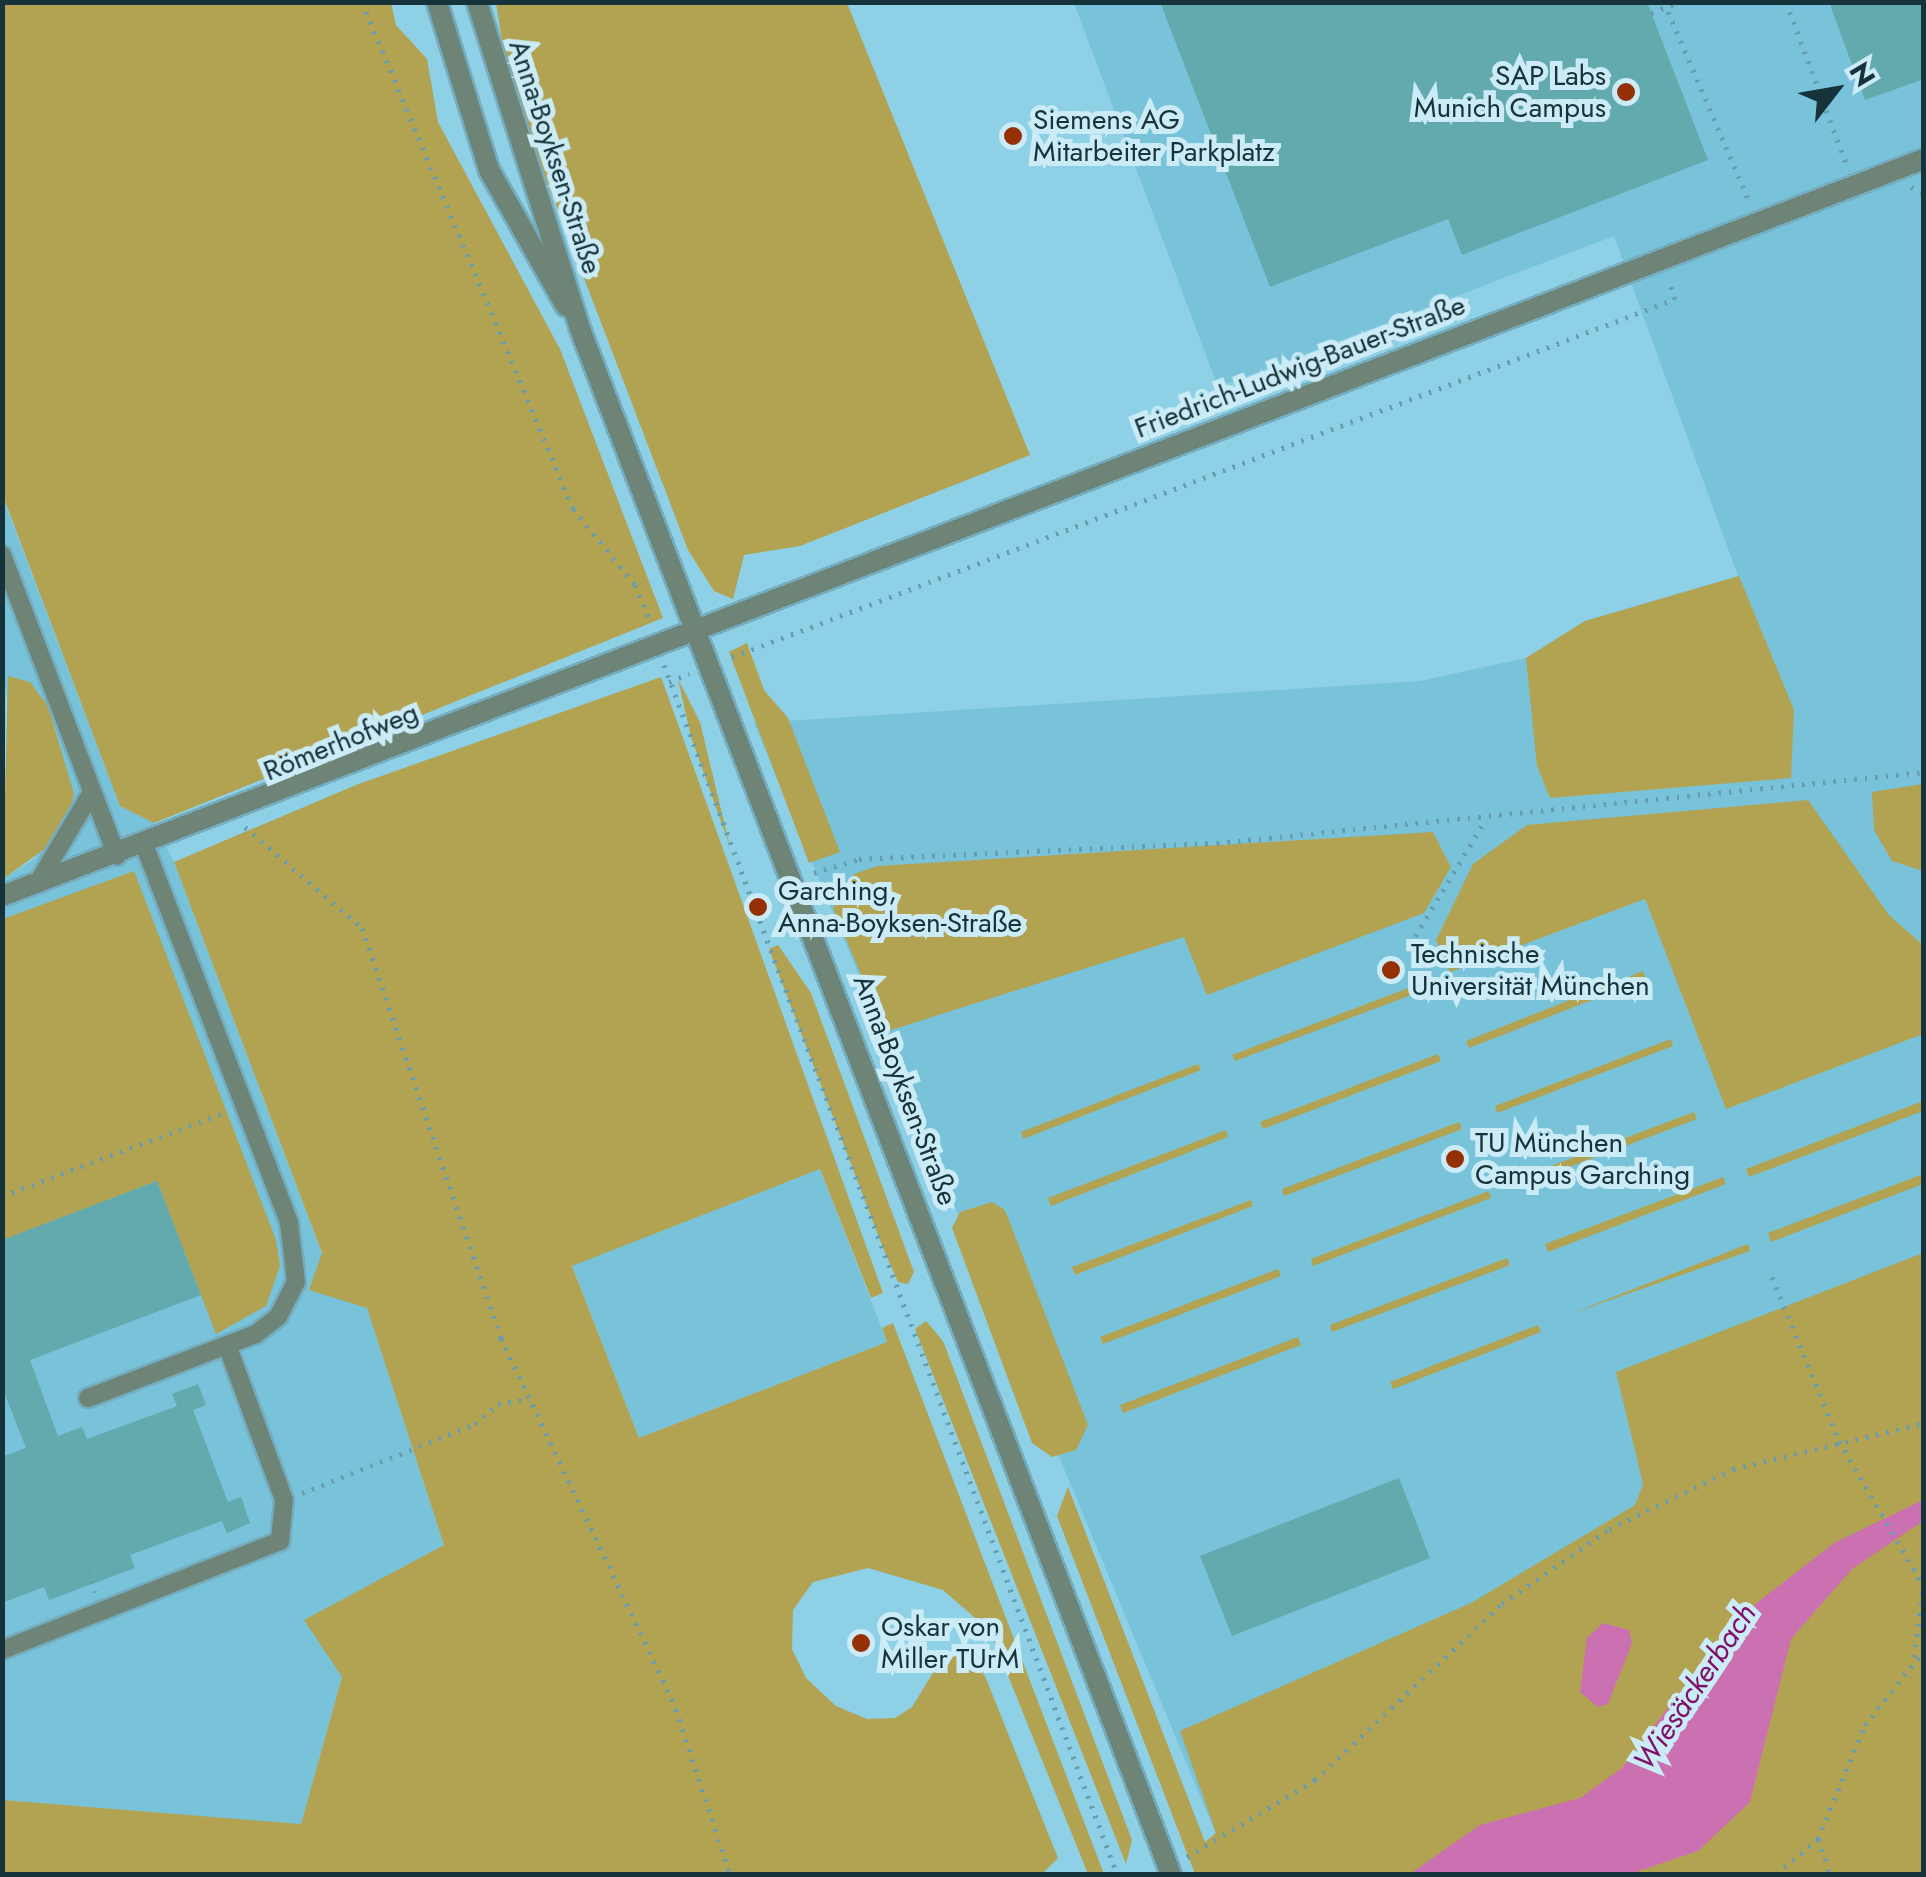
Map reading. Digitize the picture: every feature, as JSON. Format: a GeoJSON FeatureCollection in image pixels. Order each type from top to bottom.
{"type":"FeatureCollection","features":[{"type":"Feature","properties":{"kind":"street","name":"Anna-Boyksen-Straße"},"geometry":{"type":"LineString","coordinates":[[437,2],[489,170],[580,329]]}},
{"type":"Feature","properties":{"kind":"street","name":"Anna-Boyksen-Straße"},"geometry":{"type":"LineString","coordinates":[[477,2],[580,329],[1169,1871]]}},
{"type":"Feature","properties":{"kind":"street","name":"Friedrich-Ludwig-Bauer-Straße"},"geometry":{"type":"LineString","coordinates":[[697,630],[1924,159]]}},
{"type":"Feature","properties":{"kind":"street","name":"Römerhofweg"},"geometry":{"type":"LineString","coordinates":[[2,896],[230,816],[697,630]]}},
{"type":"Feature","properties":{"kind":"lane"},"geometry":{"type":"LineString","coordinates":[[2,555],[117,856]]}},
{"type":"Feature","properties":{"kind":"lane"},"geometry":{"type":"LineString","coordinates":[[37,884],[92,792]]}},
{"type":"Feature","properties":{"kind":"lane"},"geometry":{"type":"LineString","coordinates":[[88,1398],[227,1345],[278,1317],[298,1264],[245,1104],[145,846]]}},
{"type":"Feature","properties":{"kind":"lane"},"geometry":{"type":"LineString","coordinates":[[2,1650],[265,1552],[284,1532],[284,1500],[227,1345]]}},
{"type":"Feature","properties":{"kind":"path"},"geometry":{"type":"LineString","coordinates":[[362,2],[573,509],[635,585],[1117,1874]]}},
{"type":"Feature","properties":{"kind":"path"},"geometry":{"type":"LineString","coordinates":[[1651,13],[1678,2]]}},
{"type":"Feature","properties":{"kind":"path"},"geometry":{"type":"LineString","coordinates":[[1786,2],[1854,183]]}},
{"type":"Feature","properties":{"kind":"path"},"geometry":{"type":"LineString","coordinates":[[1666,5],[1758,220]]}},
{"type":"Feature","properties":{"kind":"path"},"geometry":{"type":"LineString","coordinates":[[669,682],[1675,299],[1660,258]]}},
{"type":"Feature","properties":{"kind":"path"},"geometry":{"type":"LineString","coordinates":[[793,880],[872,858],[1177,845],[1486,819],[1924,772]]}},
{"type":"Feature","properties":{"kind":"path"},"geometry":{"type":"LineString","coordinates":[[230,816],[362,928],[501,1338],[676,1709],[730,1874]]}},
{"type":"Feature","properties":{"kind":"path"},"geometry":{"type":"LineString","coordinates":[[1410,945],[1486,819]]}},
{"type":"Feature","properties":{"kind":"path"},"geometry":{"type":"LineString","coordinates":[[2,1196],[245,1104]]}},
{"type":"Feature","properties":{"kind":"path"},"geometry":{"type":"LineString","coordinates":[[1772,1277],[1838,1441],[1904,1564],[1922,1582],[1914,1656]]}},
{"type":"Feature","properties":{"kind":"path"},"geometry":{"type":"LineString","coordinates":[[284,1500],[407,1454],[498,1404],[530,1398]]}},
{"type":"Feature","properties":{"kind":"path"},"geometry":{"type":"LineString","coordinates":[[1169,1871],[1315,1780],[1567,1555],[1698,1483],[1838,1441],[1924,1423]]}},
{"type":"Feature","properties":{"kind":"path"},"geometry":{"type":"LineString","coordinates":[[1776,1874],[1818,1839],[1846,1759],[1914,1656],[1924,1650]]}},
{"type":"Feature","properties":{"kind":"path"},"geometry":{"type":"LineString","coordinates":[[1818,1839],[1830,1874]]}},
{"type":"Feature","properties":{"kind":"shaded area"},"geometry":{"type":"Polygon","coordinates":[[[2,3],[391,3],[396,25],[427,59],[438,122],[560,349],[663,618],[154,823],[120,806],[3,496],[2,3]]]}},
{"type":"Feature","properties":{"kind":"shaded area"},"geometry":{"type":"Polygon","coordinates":[[[496,3],[847,3],[1030,455],[800,546],[744,555],[733,599],[714,591],[688,550],[509,82],[496,3]]]}},
{"type":"Feature","properties":{"kind":"shaded area","name":"Technische Universität München"},"geometry":{"type":"Polygon","coordinates":[[[1074,3],[1923,3],[1923,1874],[1216,1834],[754,723],[1420,681],[1526,658],[1585,621],[1738,576],[1614,236],[1218,387],[1074,3]]]}},
{"type":"Feature","properties":{"kind":"shaded area"},"geometry":{"type":"Polygon","coordinates":[[[2,496],[120,806],[154,823],[174,862],[322,1254],[367,1307],[444,1545],[305,1620],[342,1676],[301,1825],[3,1800],[3,879],[37,857],[3,677],[2,496]]]}},
{"type":"Feature","properties":{"kind":"shaded area"},"geometry":{"type":"Polygon","coordinates":[[[1739,576],[1794,710],[1791,778],[1550,798],[1537,766],[1526,658],[1585,621],[1739,576]]]}},
{"type":"Feature","properties":{"kind":"shaded area"},"geometry":{"type":"Polygon","coordinates":[[[747,643],[764,690],[788,718],[840,852],[809,863],[729,652],[747,643]]]}},
{"type":"Feature","properties":{"kind":"shaded area"},"geometry":{"type":"Polygon","coordinates":[[[8,676],[30,682],[48,706],[74,794],[64,835],[3,879],[8,676]]]}},
{"type":"Feature","properties":{"kind":"shaded area"},"geometry":{"type":"Polygon","coordinates":[[[661,677],[883,1293],[871,1298],[820,1169],[572,1266],[639,1438],[887,1342],[882,1328],[893,1323],[1104,1874],[1088,1874],[990,1631],[943,1590],[868,1568],[813,1582],[793,1610],[792,1649],[806,1678],[836,1706],[867,1719],[895,1718],[912,1707],[944,1655],[964,1654],[985,1676],[1058,1858],[1042,1874],[3,1874],[3,1800],[301,1824],[342,1677],[304,1620],[444,1545],[367,1308],[309,1290],[322,1253],[174,862],[356,785],[661,677]]]}},
{"type":"Feature","properties":{"kind":"shaded area"},"geometry":{"type":"Polygon","coordinates":[[[678,679],[700,722],[730,847],[691,737],[678,679]]]}},
{"type":"Feature","properties":{"kind":"shaded area"},"geometry":{"type":"Polygon","coordinates":[[[1924,784],[1923,871],[1892,861],[1874,830],[1872,792],[1924,784]]]}},
{"type":"Feature","properties":{"kind":"shaded area"},"geometry":{"type":"Polygon","coordinates":[[[1808,800],[1889,915],[1923,945],[1923,1034],[1726,1109],[1645,899],[1450,972],[1436,940],[1473,864],[1527,825],[1808,800]]]}},
{"type":"Feature","properties":{"kind":"shaded area"},"geometry":{"type":"Polygon","coordinates":[[[1433,832],[1451,867],[1424,913],[1207,995],[1184,937],[885,1032],[833,908],[854,874],[877,866],[1433,832]]]}},
{"type":"Feature","properties":{"kind":"shaded area"},"geometry":{"type":"Polygon","coordinates":[[[134,871],[276,1240],[280,1266],[266,1306],[216,1334],[157,1181],[3,1240],[3,919],[134,871]]]}},
{"type":"Feature","properties":{"kind":"shaded area"},"geometry":{"type":"Polygon","coordinates":[[[778,945],[811,993],[914,1272],[908,1284],[898,1282],[883,1248],[769,949],[778,945]]]}},
{"type":"Feature","properties":{"kind":"shaded area"},"geometry":{"type":"Polygon","coordinates":[[[1643,971],[1646,979],[1469,1048],[1466,1041],[1643,971]]]}},
{"type":"Feature","properties":{"kind":"shaded area"},"geometry":{"type":"Polygon","coordinates":[[[1411,987],[1414,994],[1235,1061],[1232,1055],[1411,987]]]}},
{"type":"Feature","properties":{"kind":"shaded area"},"geometry":{"type":"Polygon","coordinates":[[[1671,1039],[1673,1046],[1497,1113],[1495,1106],[1671,1039]]]}},
{"type":"Feature","properties":{"kind":"shaded area"},"geometry":{"type":"Polygon","coordinates":[[[1438,1054],[1441,1061],[1263,1129],[1260,1122],[1438,1054]]]}},
{"type":"Feature","properties":{"kind":"shaded area"},"geometry":{"type":"Polygon","coordinates":[[[1198,1064],[1201,1070],[1023,1139],[1021,1132],[1198,1064]]]}},
{"type":"Feature","properties":{"kind":"shaded area"},"geometry":{"type":"Polygon","coordinates":[[[1923,1101],[1923,1111],[1749,1177],[1746,1169],[1923,1101]]]}},
{"type":"Feature","properties":{"kind":"shaded area"},"geometry":{"type":"Polygon","coordinates":[[[1694,1112],[1697,1119],[1519,1186],[1516,1179],[1694,1112]]]}},
{"type":"Feature","properties":{"kind":"shaded area"},"geometry":{"type":"Polygon","coordinates":[[[1459,1122],[1462,1129],[1284,1196],[1282,1189],[1459,1122]]]}},
{"type":"Feature","properties":{"kind":"shaded area"},"geometry":{"type":"Polygon","coordinates":[[[1226,1130],[1228,1137],[1051,1206],[1048,1198],[1226,1130]]]}},
{"type":"Feature","properties":{"kind":"shaded area"},"geometry":{"type":"Polygon","coordinates":[[[820,1169],[887,1342],[639,1438],[572,1265],[820,1169]]]}},
{"type":"Feature","properties":{"kind":"shaded area"},"geometry":{"type":"Polygon","coordinates":[[[1923,1174],[1923,1184],[1771,1242],[1768,1233],[1923,1174]]]}},
{"type":"Feature","properties":{"kind":"shaded area"},"geometry":{"type":"Polygon","coordinates":[[[1723,1177],[1726,1184],[1548,1252],[1545,1244],[1723,1177]]]}},
{"type":"Feature","properties":{"kind":"shaded area"},"geometry":{"type":"Polygon","coordinates":[[[1489,1191],[1491,1198],[1313,1266],[1311,1259],[1489,1191]]]}},
{"type":"Feature","properties":{"kind":"shaded area"},"geometry":{"type":"Polygon","coordinates":[[[1251,1200],[1253,1206],[1075,1275],[1072,1267],[1251,1200]]]}},
{"type":"Feature","properties":{"kind":"shaded area"},"geometry":{"type":"Polygon","coordinates":[[[992,1202],[1005,1210],[1088,1425],[1076,1450],[1052,1457],[1032,1443],[952,1228],[960,1212],[992,1202]]]}},
{"type":"Feature","properties":{"kind":"shaded area"},"geometry":{"type":"Polygon","coordinates":[[[1748,1244],[1750,1251],[1570,1314],[1748,1244]]]}},
{"type":"Feature","properties":{"kind":"shaded area"},"geometry":{"type":"Polygon","coordinates":[[[1923,1253],[1923,1874],[1195,1874],[1057,1516],[1068,1487],[1205,1842],[1216,1833],[1180,1731],[1471,1603],[1635,1505],[1643,1484],[1616,1372],[1923,1253]]]}},
{"type":"Feature","properties":{"kind":"shaded area"},"geometry":{"type":"Polygon","coordinates":[[[1507,1258],[1510,1265],[1332,1332],[1330,1325],[1507,1258]]]}},
{"type":"Feature","properties":{"kind":"shaded area"},"geometry":{"type":"Polygon","coordinates":[[[1278,1269],[1281,1276],[1103,1344],[1100,1337],[1278,1269]]]}},
{"type":"Feature","properties":{"kind":"shaded area"},"geometry":{"type":"Polygon","coordinates":[[[926,1321],[943,1341],[1132,1840],[1126,1864],[915,1329],[926,1321]]]}},
{"type":"Feature","properties":{"kind":"shaded area"},"geometry":{"type":"Polygon","coordinates":[[[1538,1325],[1541,1332],[1393,1389],[1390,1382],[1538,1325]]]}},
{"type":"Feature","properties":{"kind":"shaded area"},"geometry":{"type":"Polygon","coordinates":[[[1298,1337],[1301,1345],[1123,1413],[1120,1405],[1298,1337]]]}},
{"type":"Feature","properties":{"kind":"water","name":"Wiesäckerbach"},"geometry":{"type":"Polygon","coordinates":[[[1923,1500],[1923,1521],[1852,1569],[1791,1639],[1750,1802],[1698,1851],[1630,1874],[1410,1874],[1480,1825],[1580,1798],[1622,1768],[1736,1619],[1834,1543],[1923,1500]]]}},
{"type":"Feature","properties":{"kind":"water"},"geometry":{"type":"Polygon","coordinates":[[[1603,1623],[1629,1630],[1632,1643],[1608,1704],[1598,1707],[1580,1692],[1587,1638],[1603,1623]]]}},
{"type":"Feature","properties":{"kind":"building"},"geometry":{"type":"Polygon","coordinates":[[[1160,2],[1647,2],[1708,160],[1462,255],[1448,219],[1270,287],[1160,2]]]}},
{"type":"Feature","properties":{"kind":"building"},"geometry":{"type":"Polygon","coordinates":[[[1829,2],[1924,2],[1924,79],[1865,100],[1829,2]]]}},
{"type":"Feature","properties":{"kind":"building"},"geometry":{"type":"Polygon","coordinates":[[[157,1181],[201,1295],[30,1360],[58,1436],[82,1427],[87,1439],[177,1406],[172,1394],[198,1384],[206,1405],[193,1410],[228,1502],[241,1497],[250,1523],[227,1533],[222,1521],[130,1555],[135,1568],[49,1600],[44,1587],[2,1603],[2,1457],[26,1448],[2,1387],[2,1240],[157,1181]]]}},
{"type":"Feature","properties":{"kind":"building"},"geometry":{"type":"Polygon","coordinates":[[[1399,1478],[1430,1558],[1232,1636],[1200,1556],[1399,1478]]]}},
{"type":"Feature","properties":{"kind":"place","name":"SAP Labs Munich Campus"},"geometry":{"type":"Point","coordinates":[1626,92]}},
{"type":"Feature","properties":{"kind":"place","name":"Siemens AG Mitarbeiter Parkplatz"},"geometry":{"type":"Point","coordinates":[1013,136]}},
{"type":"Feature","properties":{"kind":"place","name":"Garching, Anna-Boyksen-Straße"},"geometry":{"type":"Point","coordinates":[758,907]}},
{"type":"Feature","properties":{"kind":"place","name":"Technische Universität München"},"geometry":{"type":"Point","coordinates":[1391,970]}},
{"type":"Feature","properties":{"kind":"place","name":"TU München Campus Garching"},"geometry":{"type":"Point","coordinates":[1455,1159]}},
{"type":"Feature","properties":{"kind":"place","name":"Oskar von Miller TUrM"},"geometry":{"type":"Point","coordinates":[861,1643]}}]}
